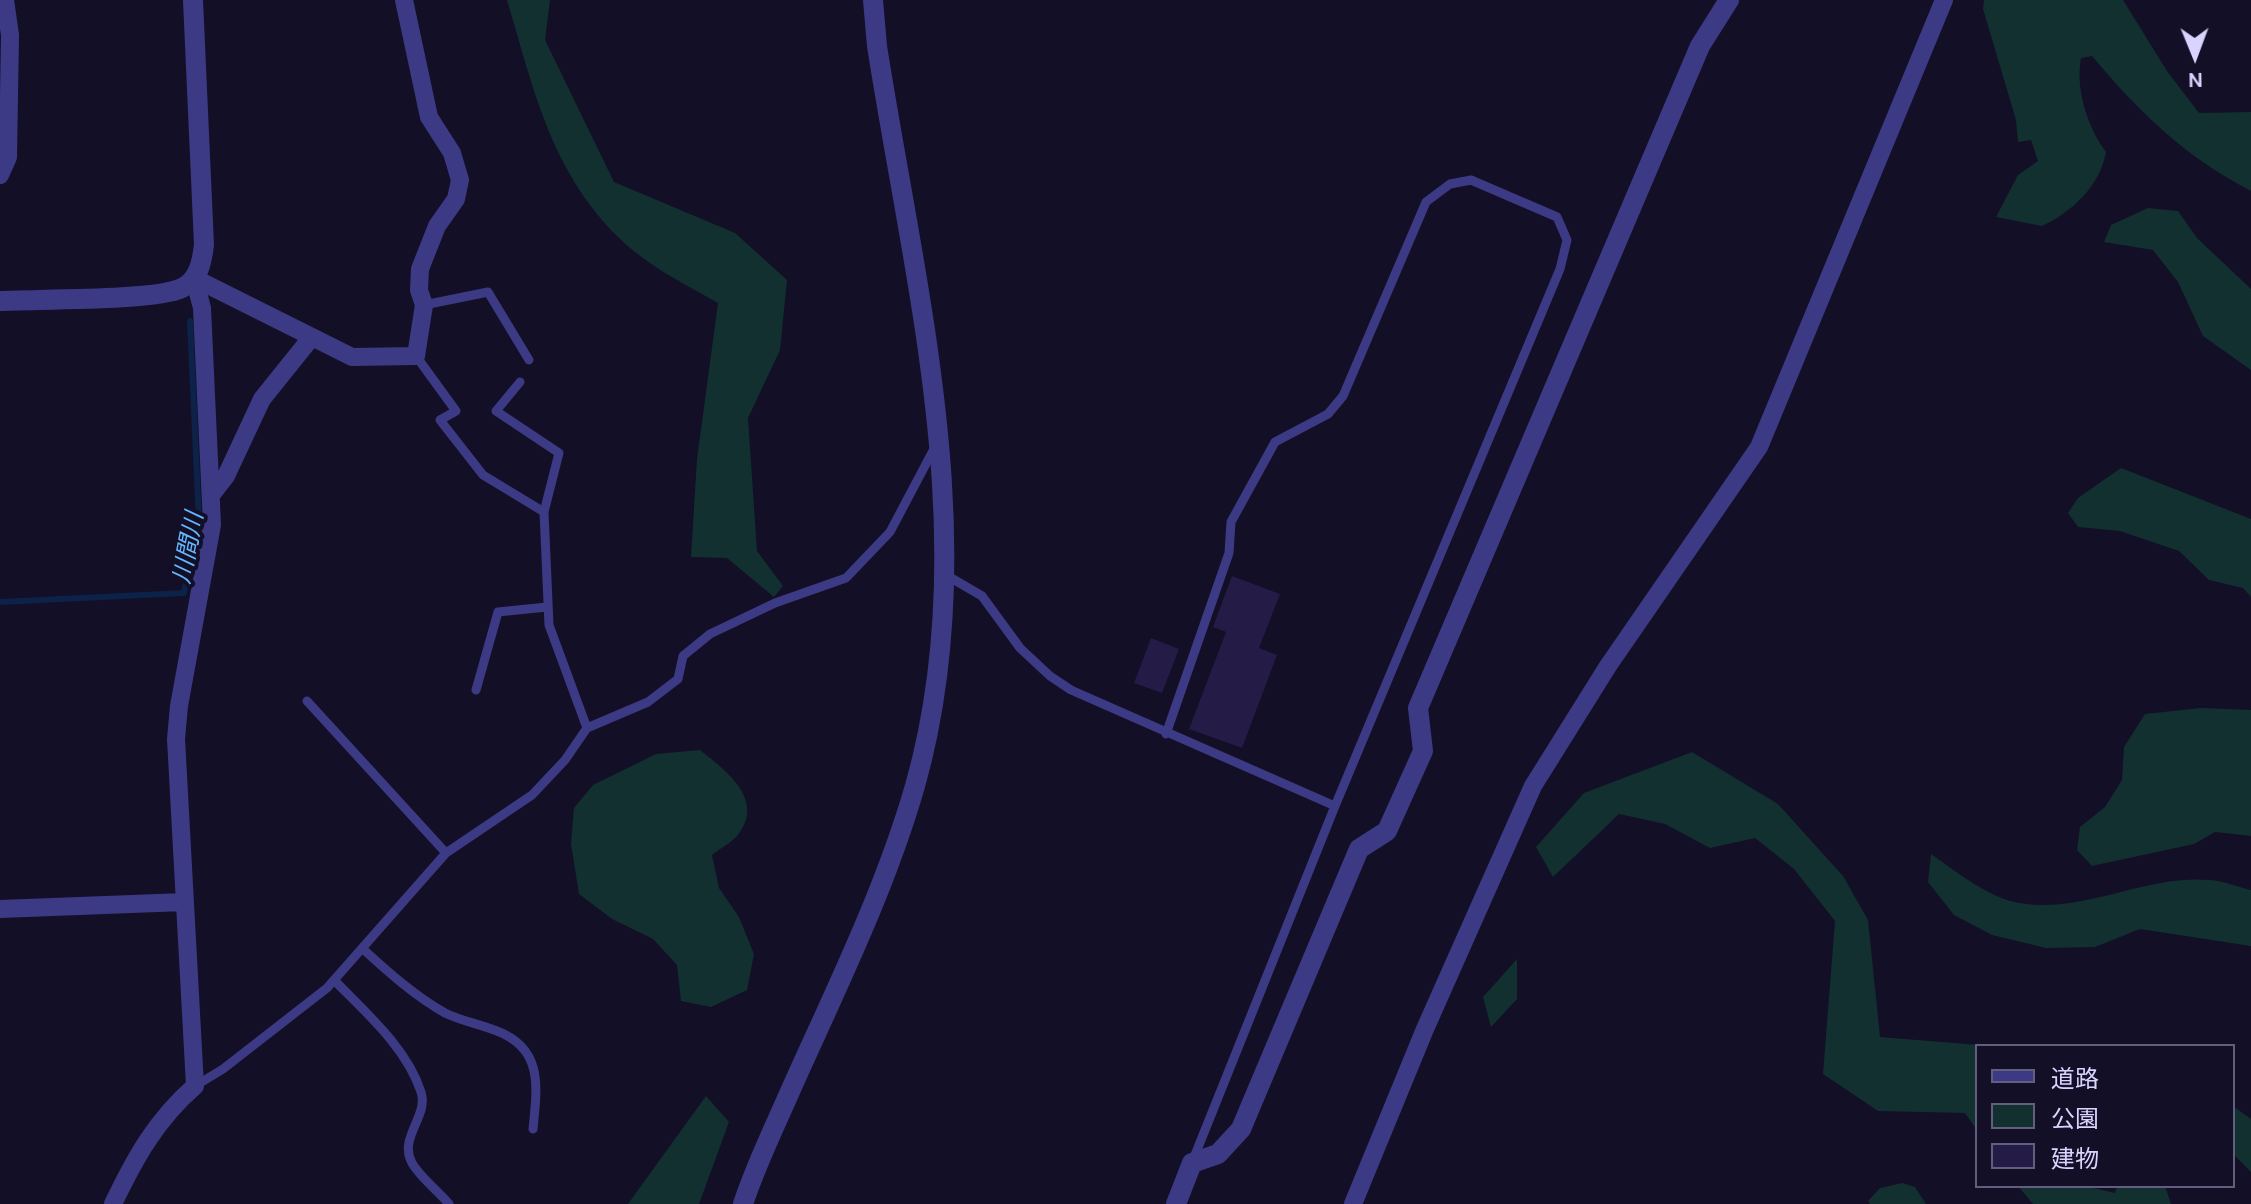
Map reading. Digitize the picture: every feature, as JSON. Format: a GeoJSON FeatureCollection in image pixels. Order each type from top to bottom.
{"type":"FeatureCollection","features":[{"type":"Feature","properties":{"kind":"street"},"geometry":{"type":"LineString","coordinates":[[0,175],[8,157],[10,35],[5,0]]}},
{"type":"Feature","properties":{"kind":"street"},"geometry":{"type":"LineString","coordinates":[[0,301],[156,293],[184,287],[194,278],[204,245],[193,0]]}},
{"type":"Feature","properties":{"kind":"street"},"geometry":{"type":"LineString","coordinates":[[194,278],[352,357],[416,356],[424,305],[419,290],[420,269],[437,226],[456,199],[460,180],[452,153],[429,117],[404,0]]}},
{"type":"Feature","properties":{"kind":"street"},"geometry":{"type":"LineString","coordinates":[[743,1204],[863,928],[915,785],[932,709],[946,575],[940,439],[873,0]]}},
{"type":"Feature","properties":{"kind":"street"},"geometry":{"type":"LineString","coordinates":[[1176,1204],[1192,1163],[1218,1154],[1241,1129],[1359,849],[1387,831],[1423,751],[1418,708],[1700,46],[1729,0]]}},
{"type":"Feature","properties":{"kind":"street"},"geometry":{"type":"LineString","coordinates":[[1353,1204],[1425,1029],[1533,786],[1608,666],[1759,447],[1944,0]]}},
{"type":"Feature","properties":{"kind":"street"},"geometry":{"type":"LineString","coordinates":[[113,1204],[143,1143],[169,1109],[195,1086],[176,739],[179,706],[212,525],[202,308],[194,278]]}},
{"type":"Feature","properties":{"kind":"street"},"geometry":{"type":"LineString","coordinates":[[212,494],[226,476],[262,399],[311,338]]}},
{"type":"Feature","properties":{"kind":"street"},"geometry":{"type":"LineString","coordinates":[[0,909],[184,902]]}},
{"type":"Feature","properties":{"kind":"lane"},"geometry":{"type":"LineString","coordinates":[[10,35],[14,0]]}},
{"type":"Feature","properties":{"kind":"lane"},"geometry":{"type":"LineString","coordinates":[[1166,734],[1229,553],[1231,522],[1275,442],[1328,414],[1343,396],[1426,202],[1450,184],[1471,180],[1557,217],[1567,240],[1542,313],[1335,806],[1192,1163]]}},
{"type":"Feature","properties":{"kind":"lane"},"geometry":{"type":"LineString","coordinates":[[424,305],[488,292],[529,360]]}},
{"type":"Feature","properties":{"kind":"lane"},"geometry":{"type":"LineString","coordinates":[[416,356],[456,411],[440,420],[483,475],[544,512]]}},
{"type":"Feature","properties":{"kind":"lane"},"geometry":{"type":"LineString","coordinates":[[520,382],[496,411],[559,453],[544,512],[547,607],[549,625],[587,728]]}},
{"type":"Feature","properties":{"kind":"lane"},"geometry":{"type":"LineString","coordinates":[[195,1086],[235,1060],[334,980],[446,853],[532,795],[565,760],[587,728],[648,702],[678,679],[683,656],[710,634],[775,603],[846,578],[890,532],[940,439]]}},
{"type":"Feature","properties":{"kind":"lane"},"geometry":{"type":"LineString","coordinates":[[946,575],[982,596],[1020,648],[1050,676],[1095,704],[1335,806]]}},
{"type":"Feature","properties":{"kind":"lane"},"geometry":{"type":"LineString","coordinates":[[476,690],[498,612],[547,607]]}},
{"type":"Feature","properties":{"kind":"lane"},"geometry":{"type":"LineString","coordinates":[[307,701],[446,853]]}},
{"type":"Feature","properties":{"kind":"lane"},"geometry":{"type":"LineString","coordinates":[[363,949],[395,978],[446,1014],[500,1032],[524,1046],[538,1080],[533,1129]]}},
{"type":"Feature","properties":{"kind":"lane"},"geometry":{"type":"LineString","coordinates":[[334,980],[378,1025],[422,1093],[422,1110],[409,1136],[410,1161],[449,1204]]}},
{"type":"Feature","properties":{"kind":"green space"},"geometry":{"type":"Polygon","coordinates":[[[507,0],[550,0],[545,40],[614,182],[735,233],[787,280],[780,350],[748,418],[757,551],[783,586],[774,597],[727,558],[691,557],[697,459],[718,303],[639,255],[593,209],[559,154],[546,125],[507,0]]]}},
{"type":"Feature","properties":{"kind":"green space"},"geometry":{"type":"Polygon","coordinates":[[[1984,0],[2123,0],[2167,71],[2199,113],[2251,112],[2251,191],[2205,163],[2164,132],[2092,56],[2081,58],[2080,82],[2089,120],[2106,152],[2098,176],[2074,205],[2042,226],[1996,217],[2018,175],[2038,161],[2031,140],[2018,142],[2016,120],[1983,9],[1984,0]]]}},
{"type":"Feature","properties":{"kind":"green space"},"geometry":{"type":"Polygon","coordinates":[[[2148,208],[2178,211],[2197,238],[2251,289],[2251,370],[2203,336],[2178,282],[2153,250],[2104,242],[2111,225],[2148,208]]]}},
{"type":"Feature","properties":{"kind":"green space"},"geometry":{"type":"Polygon","coordinates":[[[2121,468],[2251,519],[2251,597],[2243,588],[2209,580],[2179,551],[2120,531],[2078,527],[2068,513],[2078,498],[2121,468]]]}},
{"type":"Feature","properties":{"kind":"green space"},"geometry":{"type":"Polygon","coordinates":[[[2201,708],[2251,710],[2251,836],[2215,832],[2194,844],[2092,866],[2077,850],[2080,827],[2105,807],[2122,780],[2124,747],[2145,714],[2201,708]]]}},
{"type":"Feature","properties":{"kind":"green space"},"geometry":{"type":"Polygon","coordinates":[[[700,750],[731,777],[745,798],[745,823],[734,839],[712,855],[719,888],[739,917],[754,954],[747,990],[711,1007],[681,1001],[677,965],[653,939],[612,919],[579,894],[571,844],[574,808],[593,785],[656,754],[700,750]]]}},
{"type":"Feature","properties":{"kind":"green space"},"geometry":{"type":"Polygon","coordinates":[[[1692,752],[1778,804],[1843,876],[1868,920],[1880,1037],[1975,1045],[1975,1127],[1965,1113],[1878,1111],[1823,1074],[1835,921],[1794,869],[1755,838],[1710,848],[1665,824],[1619,814],[1553,877],[1536,847],[1584,793],[1692,752]]]}},
{"type":"Feature","properties":{"kind":"green space"},"geometry":{"type":"Polygon","coordinates":[[[1931,854],[1990,893],[2010,901],[2035,905],[2085,900],[2185,880],[2215,881],[2251,890],[2251,946],[2140,929],[2095,947],[2046,948],[1992,935],[1954,915],[1928,882],[1931,854]]]}},
{"type":"Feature","properties":{"kind":"green space"},"geometry":{"type":"Polygon","coordinates":[[[1517,959],[1517,999],[1491,1027],[1483,997],[1517,959]]]}},
{"type":"Feature","properties":{"kind":"green space"},"geometry":{"type":"Polygon","coordinates":[[[706,1096],[729,1122],[699,1204],[628,1204],[706,1096]]]}},
{"type":"Feature","properties":{"kind":"green space"},"geometry":{"type":"Polygon","coordinates":[[[2235,1107],[2251,1119],[2251,1172],[2235,1156],[2235,1107]]]}},
{"type":"Feature","properties":{"kind":"green space"},"geometry":{"type":"Polygon","coordinates":[[[1902,1183],[1915,1187],[1926,1204],[1870,1204],[1868,1201],[1880,1188],[1902,1183]]]}},
{"type":"Feature","properties":{"kind":"green space"},"geometry":{"type":"Polygon","coordinates":[[[2020,1188],[2094,1188],[2115,1193],[2116,1188],[2166,1188],[2171,1204],[2033,1204],[2020,1188]]]}},
{"type":"Feature","properties":{"kind":"building"},"geometry":{"type":"Polygon","coordinates":[[[1232,576],[1280,594],[1259,648],[1277,655],[1242,748],[1189,729],[1226,632],[1213,627],[1232,576]]]}},
{"type":"Feature","properties":{"kind":"building"},"geometry":{"type":"Polygon","coordinates":[[[1151,638],[1179,649],[1162,693],[1134,683],[1151,638]]]}},
{"type":"Feature","properties":{"kind":"waterway","name":"川間川"},"geometry":{"type":"LineString","coordinates":[[0,602],[184,593],[199,522],[190,321]]}}]}
